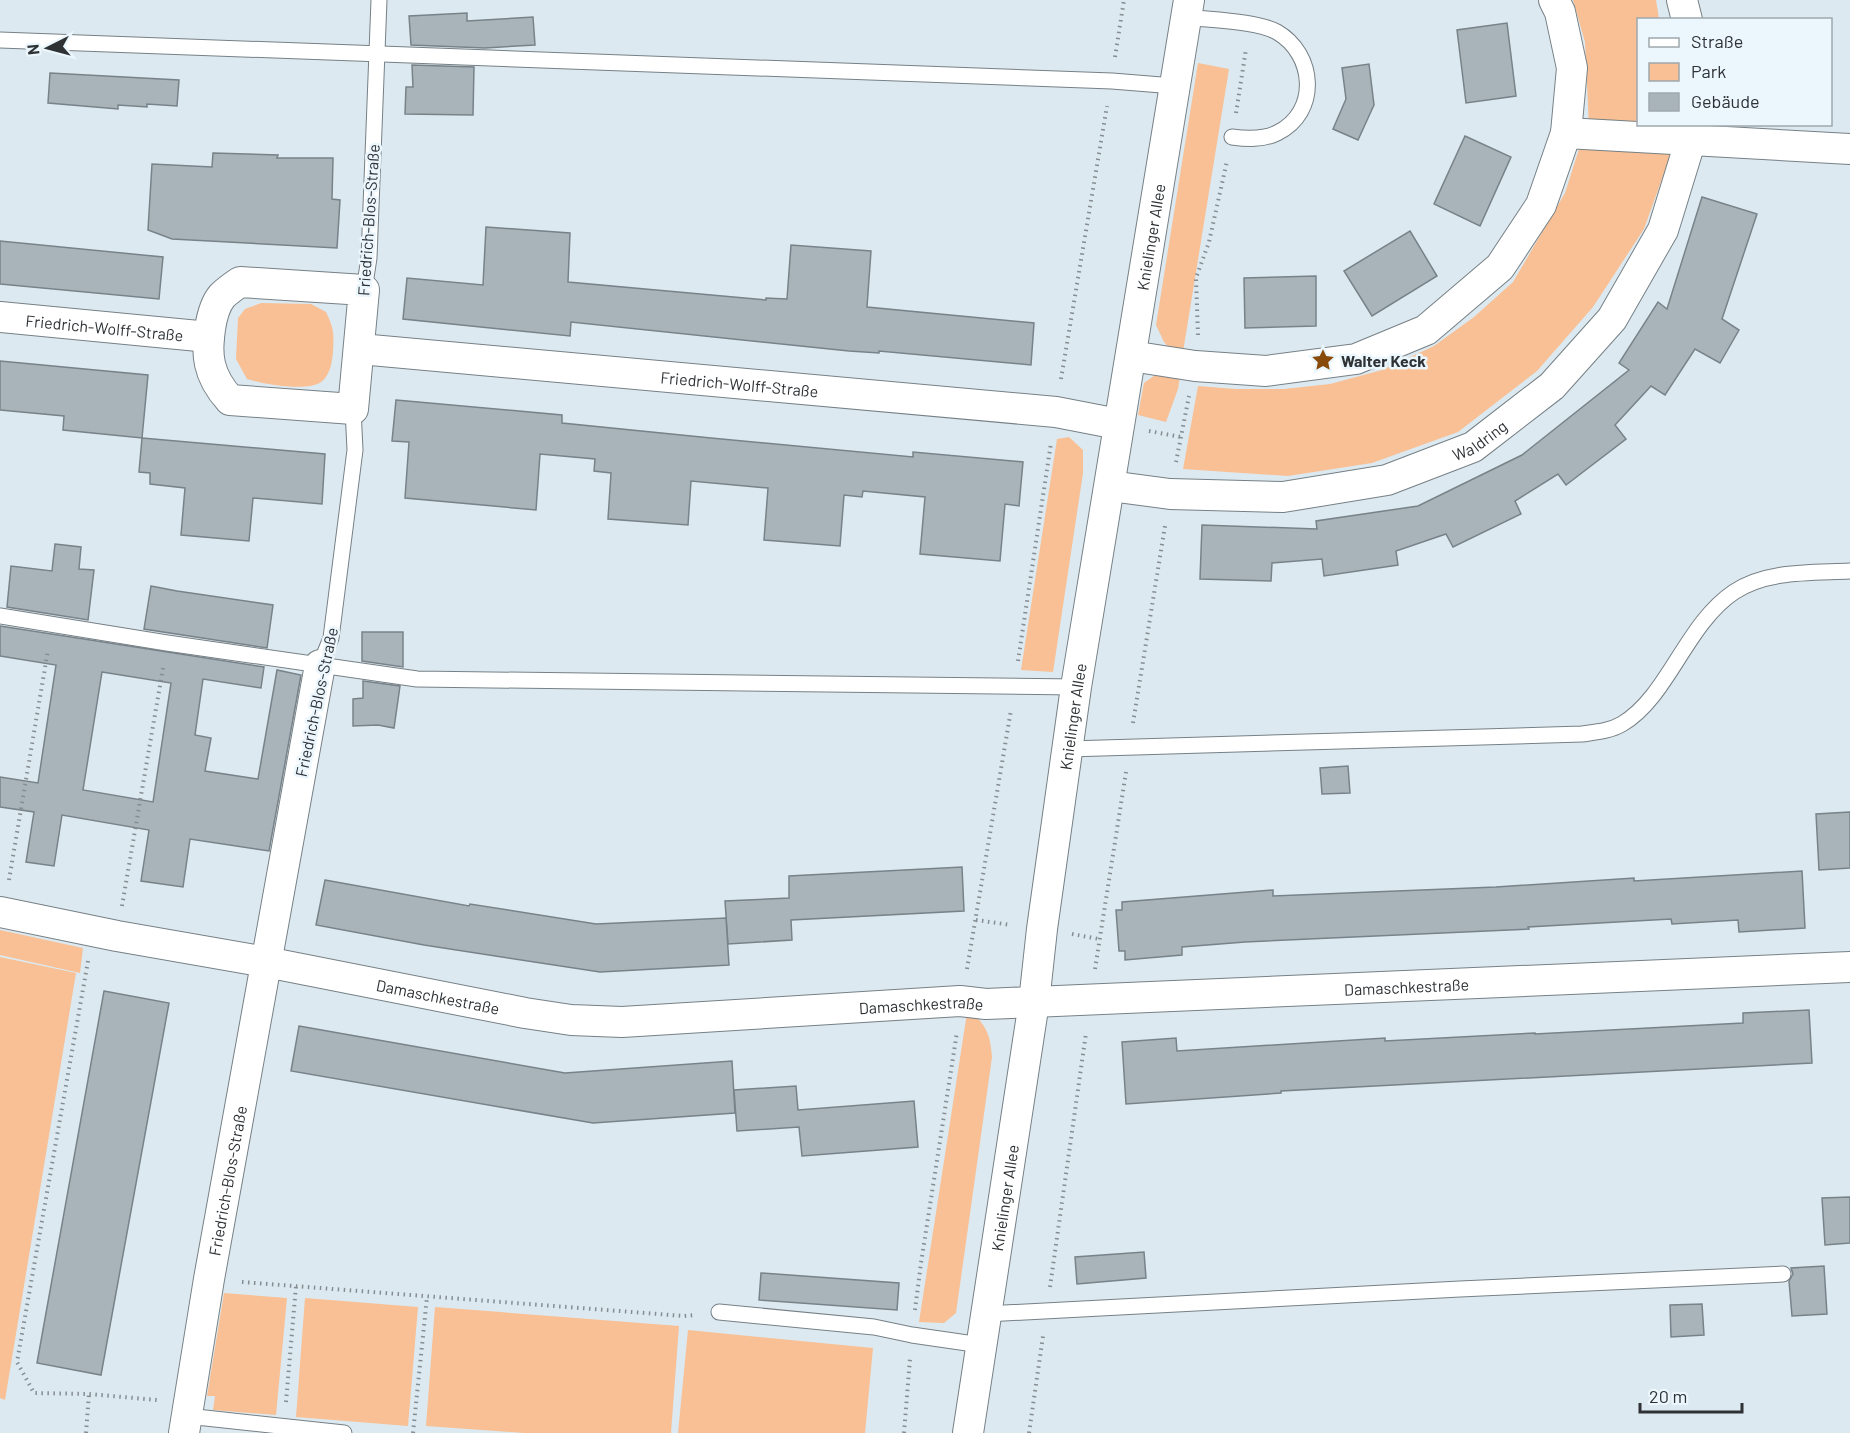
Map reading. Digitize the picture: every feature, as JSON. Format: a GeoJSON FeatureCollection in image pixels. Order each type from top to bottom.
{"type":"FeatureCollection","features":[{"type":"Feature","properties":{"kind":"street"},"geometry":{"type":"LineString","coordinates":[[1131,356],[1195,366],[1266,371],[1356,359],[1426,330],[1500,267],[1541,205],[1566,133],[1572,68],[1560,12],[1554,0]]}},
{"type":"Feature","properties":{"kind":"street"},"geometry":{"type":"LineString","coordinates":[[1682,0],[1686,18]]}},
{"type":"Feature","properties":{"kind":"street","name":"Knielinger Allee"},"geometry":{"type":"LineString","coordinates":[[968,1433],[1034,1002],[1076,687],[1188,8]]}},
{"type":"Feature","properties":{"kind":"street"},"geometry":{"type":"LineString","coordinates":[[1566,133],[1690,132],[1850,149]]}},
{"type":"Feature","properties":{"kind":"street","name":"Waldring"},"geometry":{"type":"LineString","coordinates":[[1110,486],[1170,494],[1282,498],[1387,480],[1473,447],[1552,386],[1612,318],[1663,230],[1690,132]]}},
{"type":"Feature","properties":{"kind":"street"},"geometry":{"type":"LineString","coordinates":[[353,409],[230,400],[219,387],[209,363],[209,337],[211,319],[221,297],[240,282],[364,290]]}},
{"type":"Feature","properties":{"kind":"street","name":"Friedrich-Blos-Straße"},"geometry":{"type":"LineString","coordinates":[[353,409],[364,290]]}},
{"type":"Feature","properties":{"kind":"street","name":"Friedrich-Wolff-Straße"},"geometry":{"type":"LineString","coordinates":[[0,317],[209,337]]}},
{"type":"Feature","properties":{"kind":"street","name":"Friedrich-Wolff-Straße"},"geometry":{"type":"LineString","coordinates":[[360,349],[1056,412],[1118,424]]}},
{"type":"Feature","properties":{"kind":"street","name":"Friedrich-Blos-Straße"},"geometry":{"type":"LineString","coordinates":[[186,1417],[320,665]]}},
{"type":"Feature","properties":{"kind":"street","name":"Damaschkestraße"},"geometry":{"type":"LineString","coordinates":[[2,912],[105,934],[266,962],[525,1013],[571,1020],[622,1022],[960,1001],[986,1004],[1850,967]]}},
{"type":"Feature","properties":{"kind":"lane","name":"Friedrich-Blos-Straße"},"geometry":{"type":"LineString","coordinates":[[364,290],[369,258],[379,0]]}},
{"type":"Feature","properties":{"kind":"lane"},"geometry":{"type":"LineString","coordinates":[[1188,8],[1275,30],[1290,41],[1302,56],[1308,74],[1307,91],[1302,108],[1292,122],[1277,132],[1260,138],[1232,136]]}},
{"type":"Feature","properties":{"kind":"lane"},"geometry":{"type":"LineString","coordinates":[[0,40],[1112,81],[1174,86]]}},
{"type":"Feature","properties":{"kind":"lane","name":"Friedrich-Blos-Straße"},"geometry":{"type":"LineString","coordinates":[[320,665],[331,638],[355,450],[353,409]]}},
{"type":"Feature","properties":{"kind":"lane"},"geometry":{"type":"LineString","coordinates":[[1068,750],[1130,746],[1571,734],[1605,731],[1622,724],[1638,711],[1653,694],[1699,627],[1717,605],[1736,591],[1761,580],[1785,575],[1850,571]]}},
{"type":"Feature","properties":{"kind":"lane"},"geometry":{"type":"LineString","coordinates":[[0,616],[417,679],[1076,687]]}},
{"type":"Feature","properties":{"kind":"lane"},"geometry":{"type":"LineString","coordinates":[[986,1314],[1783,1274]]}},
{"type":"Feature","properties":{"kind":"lane"},"geometry":{"type":"LineString","coordinates":[[720,1312],[874,1327],[981,1345]]}},
{"type":"Feature","properties":{"kind":"lane"},"geometry":{"type":"LineString","coordinates":[[186,1417],[345,1433]]}},
{"type":"Feature","properties":{"kind":"path"},"geometry":{"type":"LineString","coordinates":[[1029,1433],[1130,746],[1170,494],[1195,366],[1199,325],[1196,278],[1209,242],[1232,136],[1250,24]]}},
{"type":"Feature","properties":{"kind":"path"},"geometry":{"type":"LineString","coordinates":[[2,912],[48,650]]}},
{"type":"Feature","properties":{"kind":"path"},"geometry":{"type":"LineString","coordinates":[[164,662],[105,934],[17,1362],[34,1393],[88,1394],[186,1417]]}},
{"type":"Feature","properties":{"kind":"path"},"geometry":{"type":"LineString","coordinates":[[209,1279],[684,1316],[720,1312]]}},
{"type":"Feature","properties":{"kind":"path"},"geometry":{"type":"LineString","coordinates":[[284,1427],[296,1286]]}},
{"type":"Feature","properties":{"kind":"path"},"geometry":{"type":"LineString","coordinates":[[413,1433],[427,1297]]}},
{"type":"Feature","properties":{"kind":"path"},"geometry":{"type":"LineString","coordinates":[[904,1433],[912,1335]]}},
{"type":"Feature","properties":{"kind":"path"},"geometry":{"type":"LineString","coordinates":[[86,1433],[88,1394]]}},
{"type":"Feature","properties":{"kind":"green space"},"geometry":{"type":"Polygon","coordinates":[[[1573,0],[1656,0],[1659,18],[1637,18],[1637,124],[1589,127],[1585,42],[1573,0]]]}},
{"type":"Feature","properties":{"kind":"green space"},"geometry":{"type":"Polygon","coordinates":[[[1198,63],[1229,69],[1183,352],[1171,350],[1164,342],[1156,325],[1198,63]]]}},
{"type":"Feature","properties":{"kind":"green space"},"geometry":{"type":"Polygon","coordinates":[[[1579,149],[1672,151],[1644,229],[1593,307],[1537,371],[1458,432],[1372,463],[1288,476],[1183,469],[1198,386],[1284,389],[1330,384],[1382,370],[1434,346],[1474,317],[1513,282],[1565,193],[1579,149]]]}},
{"type":"Feature","properties":{"kind":"green space"},"geometry":{"type":"Polygon","coordinates":[[[261,303],[311,304],[326,312],[333,331],[333,352],[328,372],[321,382],[296,387],[247,379],[236,359],[238,318],[245,309],[261,303]]]}},
{"type":"Feature","properties":{"kind":"green space"},"geometry":{"type":"Polygon","coordinates":[[[1181,370],[1178,389],[1166,422],[1138,415],[1144,383],[1161,371],[1181,370]]]}},
{"type":"Feature","properties":{"kind":"green space"},"geometry":{"type":"Polygon","coordinates":[[[1069,437],[1083,450],[1083,473],[1053,672],[1021,670],[1057,439],[1069,437]]]}},
{"type":"Feature","properties":{"kind":"green space"},"geometry":{"type":"Polygon","coordinates":[[[0,930],[83,948],[80,973],[0,955],[0,930]]]}},
{"type":"Feature","properties":{"kind":"green space"},"geometry":{"type":"Polygon","coordinates":[[[0,957],[76,973],[5,1400],[0,1398],[0,957]]]}},
{"type":"Feature","properties":{"kind":"green space"},"geometry":{"type":"Polygon","coordinates":[[[967,1013],[974,1014],[985,1029],[992,1057],[956,1313],[944,1323],[919,1322],[967,1013]]]}},
{"type":"Feature","properties":{"kind":"green space"},"geometry":{"type":"Polygon","coordinates":[[[224,1293],[287,1298],[276,1415],[213,1410],[215,1396],[207,1396],[224,1293]]]}},
{"type":"Feature","properties":{"kind":"green space"},"geometry":{"type":"Polygon","coordinates":[[[305,1298],[418,1307],[408,1426],[296,1417],[305,1298]]]}},
{"type":"Feature","properties":{"kind":"green space"},"geometry":{"type":"Polygon","coordinates":[[[435,1307],[679,1326],[671,1433],[524,1433],[426,1426],[435,1307]]]}},
{"type":"Feature","properties":{"kind":"green space"},"geometry":{"type":"Polygon","coordinates":[[[688,1330],[873,1348],[865,1433],[678,1433],[688,1330]]]}},
{"type":"Feature","properties":{"kind":"building"},"geometry":{"type":"Polygon","coordinates":[[[467,13],[467,21],[533,17],[535,45],[485,48],[411,45],[409,16],[467,13]]]}},
{"type":"Feature","properties":{"kind":"building"},"geometry":{"type":"Polygon","coordinates":[[[1507,23],[1516,96],[1466,103],[1457,30],[1507,23]]]}},
{"type":"Feature","properties":{"kind":"building"},"geometry":{"type":"Polygon","coordinates":[[[1369,64],[1374,105],[1358,140],[1333,129],[1346,99],[1342,68],[1369,64]]]}},
{"type":"Feature","properties":{"kind":"building"},"geometry":{"type":"Polygon","coordinates":[[[412,65],[474,67],[473,115],[405,114],[406,87],[413,87],[412,65]]]}},
{"type":"Feature","properties":{"kind":"building"},"geometry":{"type":"Polygon","coordinates":[[[50,73],[179,80],[177,106],[118,105],[118,109],[48,103],[50,73]]]}},
{"type":"Feature","properties":{"kind":"building"},"geometry":{"type":"Polygon","coordinates":[[[1465,136],[1511,157],[1480,226],[1434,204],[1465,136]]]}},
{"type":"Feature","properties":{"kind":"building"},"geometry":{"type":"Polygon","coordinates":[[[213,153],[278,155],[277,158],[333,158],[332,199],[340,200],[337,248],[172,239],[148,230],[152,164],[212,167],[213,153]]]}},
{"type":"Feature","properties":{"kind":"building"},"geometry":{"type":"Polygon","coordinates":[[[1702,197],[1757,214],[1722,319],[1739,330],[1720,363],[1695,349],[1665,395],[1651,386],[1615,425],[1626,439],[1566,485],[1558,474],[1515,501],[1521,514],[1453,547],[1446,534],[1396,551],[1398,565],[1324,576],[1322,559],[1272,563],[1271,581],[1200,579],[1202,525],[1317,529],[1316,521],[1418,506],[1522,455],[1629,370],[1619,363],[1658,302],[1667,309],[1702,197]]]}},
{"type":"Feature","properties":{"kind":"building"},"geometry":{"type":"Polygon","coordinates":[[[486,227],[570,233],[568,282],[766,300],[766,298],[787,299],[791,245],[871,251],[867,307],[1034,323],[1031,365],[879,351],[879,353],[849,351],[571,322],[570,336],[403,319],[407,278],[483,285],[486,227]]]}},
{"type":"Feature","properties":{"kind":"building"},"geometry":{"type":"Polygon","coordinates":[[[1410,231],[1437,276],[1372,316],[1344,271],[1410,231]]]}},
{"type":"Feature","properties":{"kind":"building"},"geometry":{"type":"Polygon","coordinates":[[[0,241],[163,257],[159,299],[0,284],[0,241]]]}},
{"type":"Feature","properties":{"kind":"building"},"geometry":{"type":"Polygon","coordinates":[[[1316,276],[1316,326],[1245,328],[1244,278],[1316,276]]]}},
{"type":"Feature","properties":{"kind":"building"},"geometry":{"type":"Polygon","coordinates":[[[0,361],[148,375],[142,438],[63,430],[64,416],[0,410],[0,361]]]}},
{"type":"Feature","properties":{"kind":"building"},"geometry":{"type":"Polygon","coordinates":[[[396,400],[562,415],[562,423],[711,438],[913,457],[913,452],[1023,462],[1019,506],[1005,504],[1000,561],[920,554],[925,497],[863,491],[862,497],[844,495],[840,546],[764,540],[768,488],[691,481],[688,525],[608,519],[611,473],[594,471],[595,459],[540,454],[536,510],[405,498],[409,442],[392,441],[396,400]]]}},
{"type":"Feature","properties":{"kind":"building"},"geometry":{"type":"Polygon","coordinates":[[[142,438],[325,454],[322,504],[253,498],[249,541],[181,535],[185,488],[150,484],[150,473],[139,472],[142,438]]]}},
{"type":"Feature","properties":{"kind":"building"},"geometry":{"type":"Polygon","coordinates":[[[55,544],[81,547],[79,569],[94,570],[88,620],[7,607],[11,566],[52,571],[55,544]]]}},
{"type":"Feature","properties":{"kind":"building"},"geometry":{"type":"Polygon","coordinates":[[[151,586],[273,605],[267,648],[144,629],[151,586]]]}},
{"type":"Feature","properties":{"kind":"building"},"geometry":{"type":"Polygon","coordinates":[[[0,626],[264,667],[261,688],[203,679],[195,735],[211,738],[205,771],[258,779],[277,670],[301,675],[269,851],[190,839],[183,887],[141,881],[149,830],[62,815],[54,866],[26,862],[34,812],[0,807],[0,777],[38,783],[56,665],[0,656],[0,626]],[[102,672],[83,790],[153,802],[171,683],[102,672]]]}},
{"type":"Feature","properties":{"kind":"building"},"geometry":{"type":"Polygon","coordinates":[[[362,632],[403,632],[403,667],[362,661],[362,632]]]}},
{"type":"Feature","properties":{"kind":"building"},"geometry":{"type":"Polygon","coordinates":[[[363,681],[400,686],[394,728],[378,725],[353,726],[353,699],[363,698],[363,681]]]}},
{"type":"Feature","properties":{"kind":"building"},"geometry":{"type":"Polygon","coordinates":[[[1348,766],[1350,793],[1322,794],[1320,768],[1348,766]]]}},
{"type":"Feature","properties":{"kind":"building"},"geometry":{"type":"Polygon","coordinates":[[[1850,812],[1850,868],[1819,870],[1816,814],[1850,812]]]}},
{"type":"Feature","properties":{"kind":"building"},"geometry":{"type":"Polygon","coordinates":[[[962,867],[964,911],[791,920],[792,940],[728,944],[725,901],[789,898],[789,876],[962,867]]]}},
{"type":"Feature","properties":{"kind":"building"},"geometry":{"type":"Polygon","coordinates":[[[1802,871],[1805,928],[1739,932],[1738,920],[1672,924],[1671,919],[1528,927],[1529,929],[1245,942],[1182,947],[1182,955],[1125,960],[1125,951],[1119,951],[1116,910],[1122,910],[1122,902],[1273,890],[1273,896],[1496,887],[1634,878],[1634,881],[1802,871]]]}},
{"type":"Feature","properties":{"kind":"building"},"geometry":{"type":"Polygon","coordinates":[[[325,880],[469,906],[470,904],[596,924],[726,918],[729,965],[600,972],[424,945],[316,925],[325,880]]]}},
{"type":"Feature","properties":{"kind":"building"},"geometry":{"type":"Polygon","coordinates":[[[104,991],[169,1003],[101,1375],[37,1363],[104,991]]]}},
{"type":"Feature","properties":{"kind":"building"},"geometry":{"type":"Polygon","coordinates":[[[1809,1010],[1812,1063],[1281,1091],[1281,1093],[1126,1104],[1122,1042],[1176,1038],[1177,1051],[1385,1038],[1385,1041],[1743,1023],[1743,1013],[1809,1010]]]}},
{"type":"Feature","properties":{"kind":"building"},"geometry":{"type":"Polygon","coordinates":[[[299,1026],[565,1073],[732,1061],[735,1113],[593,1123],[291,1071],[299,1026]]]}},
{"type":"Feature","properties":{"kind":"building"},"geometry":{"type":"Polygon","coordinates":[[[796,1086],[798,1110],[914,1101],[918,1147],[802,1156],[799,1127],[737,1131],[734,1090],[796,1086]]]}},
{"type":"Feature","properties":{"kind":"building"},"geometry":{"type":"Polygon","coordinates":[[[1850,1197],[1850,1243],[1825,1245],[1822,1198],[1850,1197]]]}},
{"type":"Feature","properties":{"kind":"building"},"geometry":{"type":"Polygon","coordinates":[[[1144,1252],[1146,1278],[1077,1284],[1075,1257],[1144,1252]]]}},
{"type":"Feature","properties":{"kind":"building"},"geometry":{"type":"Polygon","coordinates":[[[1824,1266],[1827,1314],[1792,1316],[1789,1281],[1793,1274],[1791,1268],[1824,1266]]]}},
{"type":"Feature","properties":{"kind":"building"},"geometry":{"type":"Polygon","coordinates":[[[761,1273],[899,1283],[897,1310],[759,1300],[761,1273]]]}},
{"type":"Feature","properties":{"kind":"building"},"geometry":{"type":"Polygon","coordinates":[[[1702,1304],[1704,1335],[1671,1337],[1670,1305],[1702,1304]]]}},
{"type":"Feature","properties":{"kind":"place","name":"Walter Keck"},"geometry":{"type":"Point","coordinates":[1323,360]}}]}
